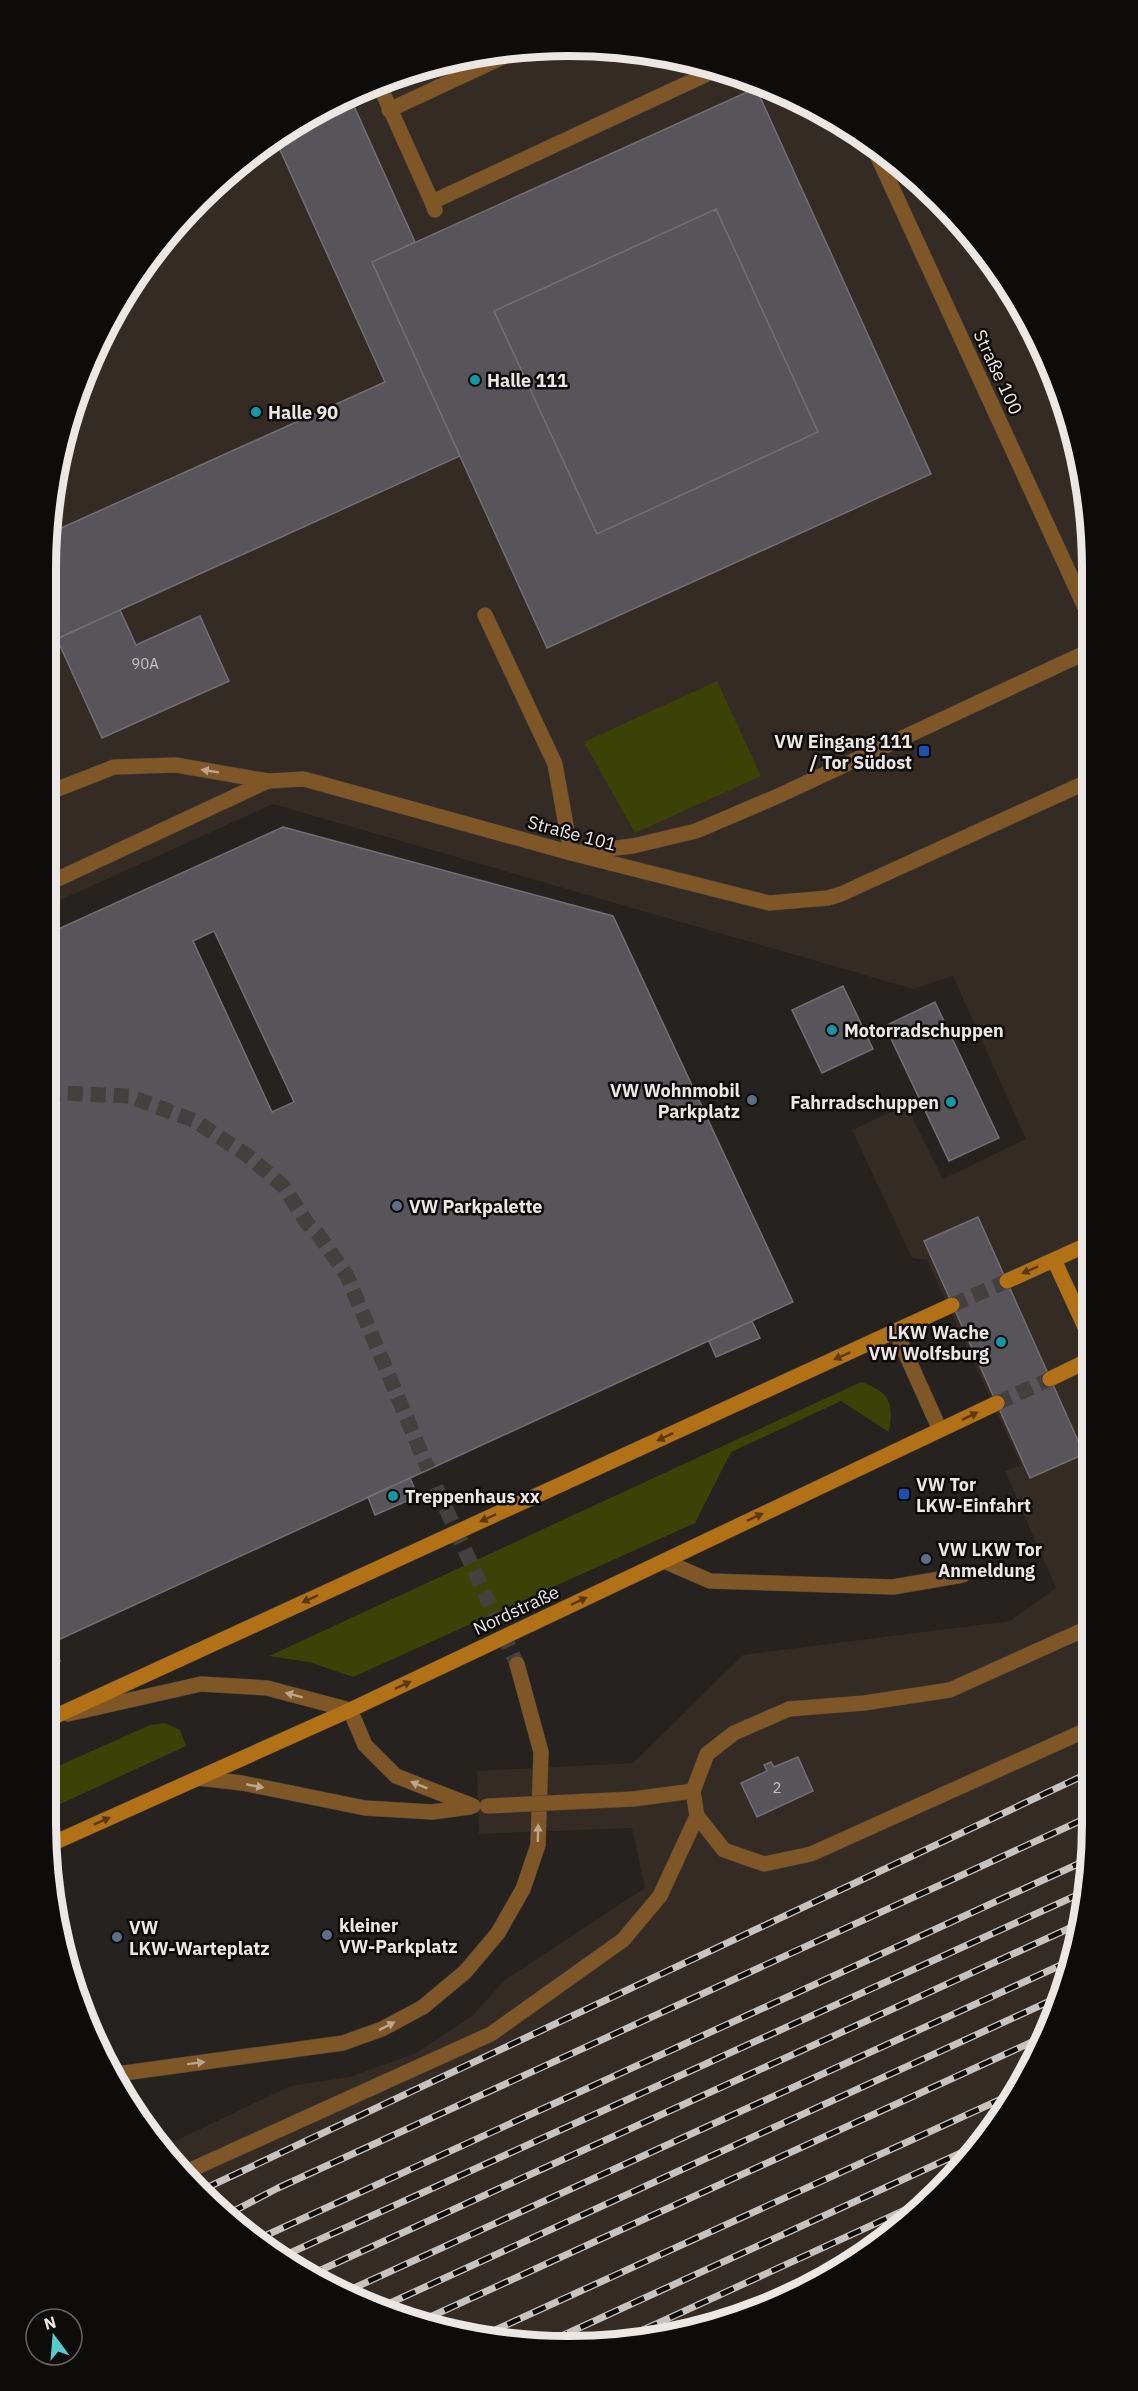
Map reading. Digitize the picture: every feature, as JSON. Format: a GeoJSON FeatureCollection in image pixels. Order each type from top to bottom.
{"type":"FeatureCollection","features":[{"type":"Feature","properties":{"kind":"street"},"geometry":{"type":"LineString","coordinates":[[389,110],[494,61]]}},
{"type":"Feature","properties":{"kind":"street"},"geometry":{"type":"LineString","coordinates":[[382,91],[433,206],[707,74]]}},
{"type":"Feature","properties":{"kind":"street","name":"Straße 100"},"geometry":{"type":"LineString","coordinates":[[879,160],[1082,601]]}},
{"type":"Feature","properties":{"kind":"street"},"geometry":{"type":"LineString","coordinates":[[485,615],[555,764],[571,853],[633,846],[696,831],[778,796],[1082,654]]}},
{"type":"Feature","properties":{"kind":"street"},"geometry":{"type":"LineString","coordinates":[[56,790],[114,767],[176,765],[268,781]]}},
{"type":"Feature","properties":{"kind":"street","name":"Straße 101"},"geometry":{"type":"LineString","coordinates":[[56,880],[268,781],[304,779],[571,853],[769,903],[828,898],[1082,784]]}},
{"type":"Feature","properties":{"kind":"street"},"geometry":{"type":"LineString","coordinates":[[1006,1281],[1082,1247]]}},
{"type":"Feature","properties":{"kind":"street"},"geometry":{"type":"LineString","coordinates":[[1054,1260],[1082,1321]]}},
{"type":"Feature","properties":{"kind":"street"},"geometry":{"type":"LineString","coordinates":[[56,1716],[952,1305]]}},
{"type":"Feature","properties":{"kind":"street"},"geometry":{"type":"LineString","coordinates":[[896,1332],[940,1430]]}},
{"type":"Feature","properties":{"kind":"street"},"geometry":{"type":"LineString","coordinates":[[1050,1379],[1082,1363]]}},
{"type":"Feature","properties":{"kind":"street","name":"Nordstraße"},"geometry":{"type":"LineString","coordinates":[[57,1842],[350,1710],[997,1403]]}},
{"type":"Feature","properties":{"kind":"street"},"geometry":{"type":"LineString","coordinates":[[664,1561],[710,1581],[893,1587],[963,1575]]}},
{"type":"Feature","properties":{"kind":"street"},"geometry":{"type":"LineString","coordinates":[[1082,1631],[950,1690],[864,1703],[789,1709],[734,1733],[707,1754],[693,1791],[697,1816],[724,1850],[764,1864],[811,1854],[1082,1732]]}},
{"type":"Feature","properties":{"kind":"street"},"geometry":{"type":"LineString","coordinates":[[122,2075],[138,2070],[300,2051],[343,2043],[382,2029],[423,2007],[465,1972],[498,1934],[524,1889],[538,1845],[541,1752],[517,1664]]}},
{"type":"Feature","properties":{"kind":"street"},"geometry":{"type":"LineString","coordinates":[[56,1718],[201,1684],[267,1688],[350,1710],[365,1744],[396,1776],[480,1806]]}},
{"type":"Feature","properties":{"kind":"street"},"geometry":{"type":"LineString","coordinates":[[198,1778],[242,1783],[365,1808],[432,1812],[480,1806],[633,1799],[693,1791]]}},
{"type":"Feature","properties":{"kind":"street"},"geometry":{"type":"LineString","coordinates":[[191,2170],[492,2034],[623,1940],[660,1896],[697,1816]]}},
{"type":"Feature","properties":{"kind":"shaded area"},"geometry":{"type":"Polygon","coordinates":[[[535,57],[603,57],[669,65],[702,73],[796,108],[826,124],[882,162],[908,183],[955,230],[976,256],[1014,312],[1043,372],[1065,436],[1073,469],[1081,535],[1082,1822],[1078,1889],[1065,1955],[1030,2049],[996,2107],[955,2161],[908,2208],[882,2229],[826,2267],[766,2296],[702,2318],[636,2331],[569,2336],[469,2326],[404,2308],[342,2283],[284,2249],[230,2208],[169,2144],[290,2086],[350,2077],[416,2053],[471,2017],[506,1979],[645,1888],[632,1828],[479,1834],[477,1771],[633,1763],[743,1655],[1010,1621],[1056,1588],[1005,1471],[1021,1465],[927,1260],[912,1258],[852,1130],[906,1105],[943,1179],[1026,1139],[953,976],[913,989],[273,804],[56,902],[56,569],[57,535],[65,469],[73,436],[95,372],[124,312],[162,256],[183,230],[230,183],[256,162],[312,124],[342,108],[404,83],[469,65],[502,60],[535,57]]]}},
{"type":"Feature","properties":{"kind":"green space"},"geometry":{"type":"Polygon","coordinates":[[[717,681],[761,776],[635,833],[584,742],[717,681]]]}},
{"type":"Feature","properties":{"kind":"green space"},"geometry":{"type":"Polygon","coordinates":[[[861,1382],[878,1390],[888,1400],[891,1413],[889,1432],[841,1401],[731,1452],[695,1523],[353,1677],[309,1662],[269,1656],[861,1382]]]}},
{"type":"Feature","properties":{"kind":"green space"},"geometry":{"type":"Polygon","coordinates":[[[165,1723],[180,1730],[186,1746],[56,1806],[56,1767],[150,1725],[165,1723]]]}},
{"type":"Feature","properties":{"kind":"building","name":"Halle 111"},"geometry":{"type":"Polygon","coordinates":[[[752,90],[758,92],[931,474],[547,648],[372,262],[752,90]],[[716,209],[494,311],[597,534],[818,432],[716,209]]]}},
{"type":"Feature","properties":{"kind":"building","name":"Halle 90"},"geometry":{"type":"Polygon","coordinates":[[[353,103],[415,242],[372,262],[460,456],[56,639],[57,535],[65,469],[73,436],[95,372],[124,312],[162,256],[183,230],[230,183],[284,142],[312,124],[353,103]]]}},
{"type":"Feature","properties":{"kind":"building"},"geometry":{"type":"Polygon","coordinates":[[[278,146],[385,382],[57,530],[65,469],[73,436],[95,372],[124,312],[162,256],[183,230],[230,183],[278,146]]]}},
{"type":"Feature","properties":{"kind":"building"},"geometry":{"type":"Polygon","coordinates":[[[716,209],[818,432],[597,534],[494,311],[716,209]]]}},
{"type":"Feature","properties":{"kind":"building"},"geometry":{"type":"Polygon","coordinates":[[[120,610],[136,645],[200,616],[229,681],[102,738],[57,639],[120,610]]]}},
{"type":"Feature","properties":{"kind":"building","name":"VW Parkpalette"},"geometry":{"type":"Polygon","coordinates":[[[283,827],[613,916],[793,1302],[56,1641],[56,930],[283,827]]]}},
{"type":"Feature","properties":{"kind":"building"},"geometry":{"type":"Polygon","coordinates":[[[214,931],[294,1102],[272,1112],[193,941],[214,931]]]}},
{"type":"Feature","properties":{"kind":"building","name":"Motorradschuppen"},"geometry":{"type":"Polygon","coordinates":[[[843,986],[873,1049],[822,1073],[792,1010],[843,986]]]}},
{"type":"Feature","properties":{"kind":"building","name":"Fahrradschuppen"},"geometry":{"type":"Polygon","coordinates":[[[935,1002],[999,1138],[949,1161],[885,1026],[935,1002]]]}},
{"type":"Feature","properties":{"kind":"building","name":"LKW Wache VW Wolfsburg"},"geometry":{"type":"Polygon","coordinates":[[[978,1217],[1082,1450],[1082,1455],[1030,1478],[924,1241],[978,1217]]]}},
{"type":"Feature","properties":{"kind":"building"},"geometry":{"type":"Polygon","coordinates":[[[752,1321],[760,1338],[716,1357],[709,1341],[752,1321]]]}},
{"type":"Feature","properties":{"kind":"building","name":"Treppenhaus xx"},"geometry":{"type":"Polygon","coordinates":[[[410,1478],[418,1496],[375,1515],[368,1497],[410,1478]]]}},
{"type":"Feature","properties":{"kind":"building"},"geometry":{"type":"Polygon","coordinates":[[[798,1757],[813,1791],[757,1817],[741,1783],[767,1771],[764,1765],[771,1762],[774,1767],[798,1757]]]}},
{"type":"Feature","properties":{"kind":"tunnel"},"geometry":{"type":"LineString","coordinates":[[56,1094],[129,1096],[195,1121],[247,1155],[284,1187],[307,1223],[318,1234],[347,1276],[428,1469]]}},
{"type":"Feature","properties":{"kind":"tunnel"},"geometry":{"type":"LineString","coordinates":[[952,1305],[1007,1281]]}},
{"type":"Feature","properties":{"kind":"tunnel"},"geometry":{"type":"LineString","coordinates":[[997,1403],[1050,1379]]}},
{"type":"Feature","properties":{"kind":"tunnel"},"geometry":{"type":"LineString","coordinates":[[436,1487],[517,1664]]}},
{"type":"Feature","properties":{"kind":"railway"},"geometry":{"type":"LineString","coordinates":[[208,2187],[1082,1776]]}},
{"type":"Feature","properties":{"kind":"railway"},"geometry":{"type":"LineString","coordinates":[[234,2211],[278,2188],[1082,1820]]}},
{"type":"Feature","properties":{"kind":"railway"},"geometry":{"type":"LineString","coordinates":[[265,2236],[1080,1863]]}},
{"type":"Feature","properties":{"kind":"railway"},"geometry":{"type":"LineString","coordinates":[[290,2253],[1077,1895]]}},
{"type":"Feature","properties":{"kind":"railway"},"geometry":{"type":"LineString","coordinates":[[319,2271],[1072,1927]]}},
{"type":"Feature","properties":{"kind":"railway"},"geometry":{"type":"LineString","coordinates":[[354,2288],[1062,1965]]}},
{"type":"Feature","properties":{"kind":"railway"},"geometry":{"type":"LineString","coordinates":[[390,2303],[1050,2001]]}},
{"type":"Feature","properties":{"kind":"railway"},"geometry":{"type":"LineString","coordinates":[[431,2316],[1033,2041]]}},
{"type":"Feature","properties":{"kind":"railway"},"geometry":{"type":"LineString","coordinates":[[495,2330],[1001,2099]]}},
{"type":"Feature","properties":{"kind":"railway"},"geometry":{"type":"LineString","coordinates":[[562,2336],[962,2152]]}},
{"type":"Feature","properties":{"kind":"railway"},"geometry":{"type":"LineString","coordinates":[[643,2330],[906,2209]]}},
{"type":"Feature","properties":{"kind":"place","name":"Halle 111"},"geometry":{"type":"Point","coordinates":[475,380]}},
{"type":"Feature","properties":{"kind":"place","name":"Halle 90"},"geometry":{"type":"Point","coordinates":[256,412]}},
{"type":"Feature","properties":{"kind":"place","name":"VW Eingang 111 / Tor Südost"},"geometry":{"type":"Point","coordinates":[924,751]}},
{"type":"Feature","properties":{"kind":"place","name":"Motorradschuppen"},"geometry":{"type":"Point","coordinates":[832,1030]}},
{"type":"Feature","properties":{"kind":"place","name":"VW Wohnmobil Parkplatz"},"geometry":{"type":"Point","coordinates":[752,1100]}},
{"type":"Feature","properties":{"kind":"place","name":"Fahrradschuppen"},"geometry":{"type":"Point","coordinates":[951,1102]}},
{"type":"Feature","properties":{"kind":"place","name":"VW Parkpalette"},"geometry":{"type":"Point","coordinates":[397,1206]}},
{"type":"Feature","properties":{"kind":"place","name":"LKW Wache VW Wolfsburg"},"geometry":{"type":"Point","coordinates":[1001,1342]}},
{"type":"Feature","properties":{"kind":"place","name":"VW Tor LKW-Einfahrt"},"geometry":{"type":"Point","coordinates":[904,1494]}},
{"type":"Feature","properties":{"kind":"place","name":"Treppenhaus xx"},"geometry":{"type":"Point","coordinates":[393,1496]}},
{"type":"Feature","properties":{"kind":"place","name":"VW LKW Tor Anmeldung"},"geometry":{"type":"Point","coordinates":[926,1559]}},
{"type":"Feature","properties":{"kind":"place","name":"kleiner VW-Parkplatz"},"geometry":{"type":"Point","coordinates":[327,1935]}},
{"type":"Feature","properties":{"kind":"place","name":"VW LKW-Warteplatz"},"geometry":{"type":"Point","coordinates":[117,1937]}}]}
